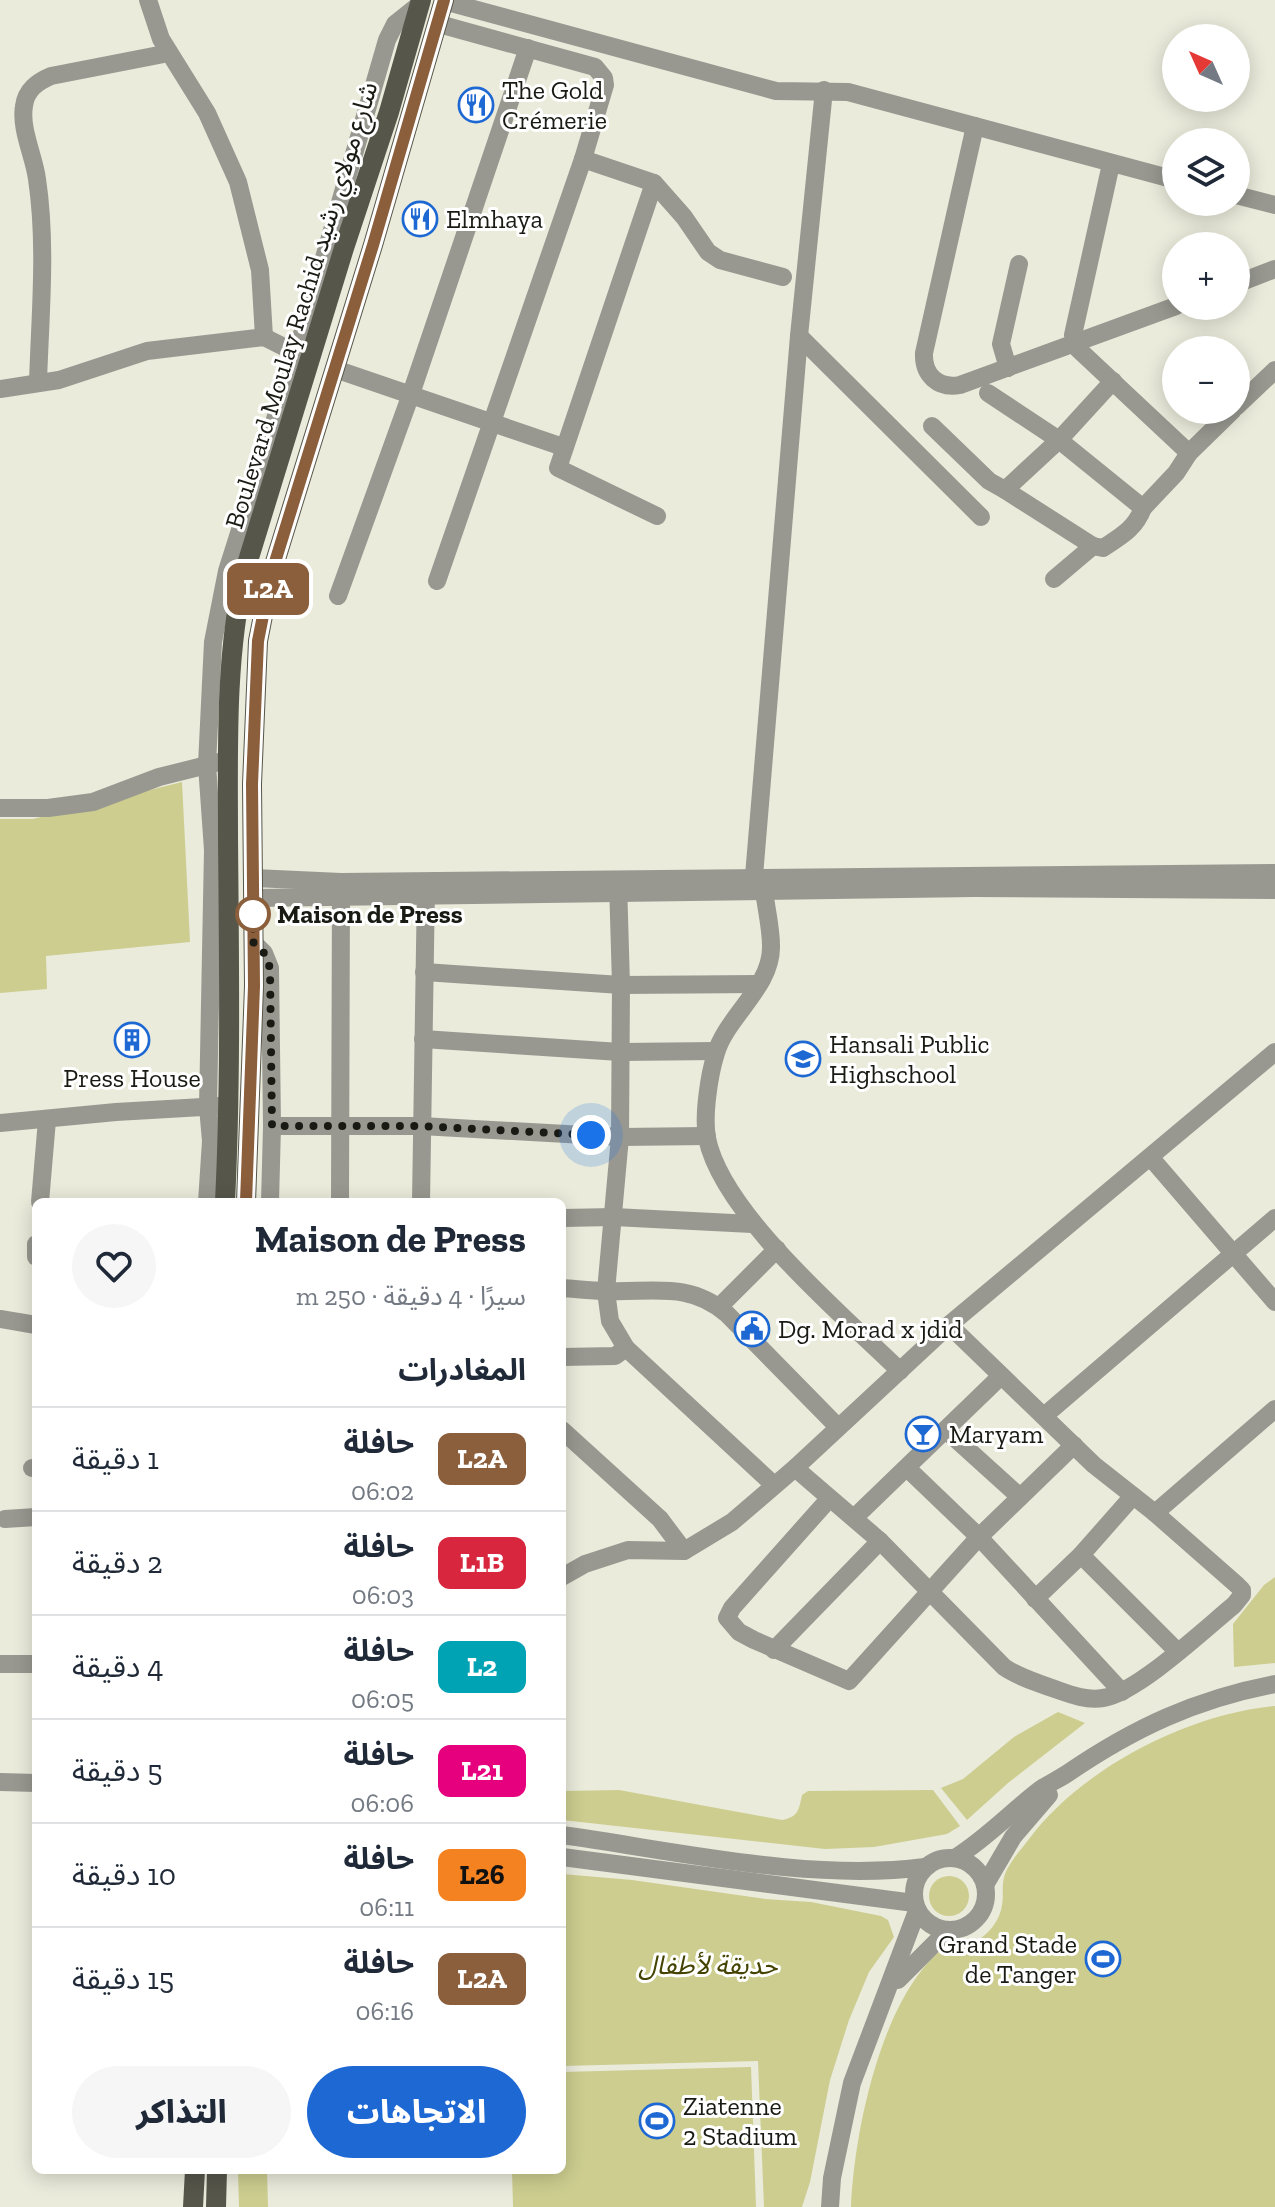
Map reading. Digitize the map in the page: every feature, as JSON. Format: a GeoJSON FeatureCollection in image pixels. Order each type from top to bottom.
{"type":"FeatureCollection","features":[{"type":"Feature","properties":{"kind":"main road","name":"Boulevard Moulay Rachid شارع مولاي رشيد"},"geometry":{"type":"LineString","coordinates":[[246,1198],[253,942],[254,708],[258,641],[271,575],[444,1]]}},
{"type":"Feature","properties":{"kind":"main road","name":"Boulevard Moulay Rachid شارع مولاي رشيد"},"geometry":{"type":"LineString","coordinates":[[225,1198],[219,1106],[231,654],[235,612],[304,353],[344,248],[421,2]]}},
{"type":"Feature","properties":{"kind":"main road"},"geometry":{"type":"LineString","coordinates":[[193,2207],[195,2174]]}},
{"type":"Feature","properties":{"kind":"main road"},"geometry":{"type":"LineString","coordinates":[[216,2207],[217,2174]]}},
{"type":"Feature","properties":{"kind":"street"},"geometry":{"type":"LineString","coordinates":[[148,0],[161,39],[207,113],[238,182],[260,270],[264,337]]}},
{"type":"Feature","properties":{"kind":"street"},"geometry":{"type":"LineString","coordinates":[[444,1],[776,91],[798,93],[824,90],[857,94],[1162,177]]}},
{"type":"Feature","properties":{"kind":"street"},"geometry":{"type":"LineString","coordinates":[[437,581],[583,159],[603,93],[604,78],[595,67],[439,24]]}},
{"type":"Feature","properties":{"kind":"street"},"geometry":{"type":"LineString","coordinates":[[338,596],[411,394],[528,48]]}},
{"type":"Feature","properties":{"kind":"street"},"geometry":{"type":"LineString","coordinates":[[38,383],[42,241],[37,179],[23,108],[27,95],[36,82],[51,76],[169,53]]}},
{"type":"Feature","properties":{"kind":"street"},"geometry":{"type":"LineString","coordinates":[[824,90],[799,336],[760,881],[772,948],[759,984],[716,1051],[708,1089],[707,1136],[716,1166],[752,1224],[900,1371]]}},
{"type":"Feature","properties":{"kind":"street"},"geometry":{"type":"LineString","coordinates":[[975,126],[924,360],[925,368],[934,380],[953,387],[1162,311]]}},
{"type":"Feature","properties":{"kind":"street"},"geometry":{"type":"LineString","coordinates":[[583,159],[654,183],[684,217],[708,252],[720,260],[783,277]]}},
{"type":"Feature","properties":{"kind":"street"},"geometry":{"type":"LineString","coordinates":[[1111,164],[1073,335],[1074,342],[1189,453]]}},
{"type":"Feature","properties":{"kind":"street"},"geometry":{"type":"LineString","coordinates":[[654,183],[558,462],[561,471],[657,516]]}},
{"type":"Feature","properties":{"kind":"street"},"geometry":{"type":"LineString","coordinates":[[1250,199],[1275,205]]}},
{"type":"Feature","properties":{"kind":"street"},"geometry":{"type":"LineString","coordinates":[[1008,368],[1001,344],[1019,264]]}},
{"type":"Feature","properties":{"kind":"street"},"geometry":{"type":"LineString","coordinates":[[1250,279],[1275,269]]}},
{"type":"Feature","properties":{"kind":"street"},"geometry":{"type":"LineString","coordinates":[[799,336],[981,517]]}},
{"type":"Feature","properties":{"kind":"street"},"geometry":{"type":"LineString","coordinates":[[0,389],[59,380],[147,351],[264,337],[304,353],[220,600],[212,657],[207,765],[213,850],[219,1106],[211,1141],[207,1198]]}},
{"type":"Feature","properties":{"kind":"street"},"geometry":{"type":"LineString","coordinates":[[335,369],[350,377],[411,394],[563,447]]}},
{"type":"Feature","properties":{"kind":"street"},"geometry":{"type":"LineString","coordinates":[[1250,393],[1275,370]]}},
{"type":"Feature","properties":{"kind":"street"},"geometry":{"type":"LineString","coordinates":[[1005,490],[1059,440],[1113,381]]}},
{"type":"Feature","properties":{"kind":"street"},"geometry":{"type":"LineString","coordinates":[[988,393],[1059,440],[1143,508]]}},
{"type":"Feature","properties":{"kind":"street"},"geometry":{"type":"LineString","coordinates":[[932,426],[989,481],[1093,546],[1103,548],[1138,522],[1143,508],[1218,424]]}},
{"type":"Feature","properties":{"kind":"street"},"geometry":{"type":"LineString","coordinates":[[1054,579],[1093,546]]}},
{"type":"Feature","properties":{"kind":"street"},"geometry":{"type":"LineString","coordinates":[[0,808],[48,808],[93,802],[159,777],[228,760]]}},
{"type":"Feature","properties":{"kind":"street"},"geometry":{"type":"LineString","coordinates":[[253,888],[618,886],[1275,873]]}},
{"type":"Feature","properties":{"kind":"street"},"geometry":{"type":"LineString","coordinates":[[760,881],[1275,890]]}},
{"type":"Feature","properties":{"kind":"street"},"geometry":{"type":"LineString","coordinates":[[618,886],[620,1137],[606,1291],[610,1321],[626,1348],[774,1485]]}},
{"type":"Feature","properties":{"kind":"street"},"geometry":{"type":"LineString","coordinates":[[421,1198],[426,888]]}},
{"type":"Feature","properties":{"kind":"street"},"geometry":{"type":"LineString","coordinates":[[340,1198],[341,889]]}},
{"type":"Feature","properties":{"kind":"street"},"geometry":{"type":"LineString","coordinates":[[253,942],[264,953],[270,968],[270,1198]]}},
{"type":"Feature","properties":{"kind":"street"},"geometry":{"type":"LineString","coordinates":[[424,972],[621,985],[759,984]]}},
{"type":"Feature","properties":{"kind":"street"},"geometry":{"type":"LineString","coordinates":[[423,1039],[620,1052],[716,1051]]}},
{"type":"Feature","properties":{"kind":"street"},"geometry":{"type":"LineString","coordinates":[[566,1575],[585,1564],[628,1550],[684,1551],[732,1522],[949,1325],[1275,1052]]}},
{"type":"Feature","properties":{"kind":"street"},"geometry":{"type":"LineString","coordinates":[[0,1123],[219,1106]]}},
{"type":"Feature","properties":{"kind":"street"},"geometry":{"type":"LineString","coordinates":[[40,1198],[47,1120]]}},
{"type":"Feature","properties":{"kind":"street"},"geometry":{"type":"LineString","coordinates":[[272,1126],[421,1126],[620,1137],[707,1136]]}},
{"type":"Feature","properties":{"kind":"street"},"geometry":{"type":"LineString","coordinates":[[1151,1158],[1275,1302]]}},
{"type":"Feature","properties":{"kind":"street"},"geometry":{"type":"LineString","coordinates":[[566,1218],[614,1217],[752,1224]]}},
{"type":"Feature","properties":{"kind":"street"},"geometry":{"type":"LineString","coordinates":[[1044,1416],[1275,1218]]}},
{"type":"Feature","properties":{"kind":"street"},"geometry":{"type":"LineString","coordinates":[[719,1307],[777,1249]]}},
{"type":"Feature","properties":{"kind":"street"},"geometry":{"type":"LineString","coordinates":[[566,1288],[693,1293],[719,1307],[838,1427]]}},
{"type":"Feature","properties":{"kind":"street"},"geometry":{"type":"LineString","coordinates":[[0,1319],[32,1324]]}},
{"type":"Feature","properties":{"kind":"street"},"geometry":{"type":"LineString","coordinates":[[795,1468],[829,1499],[855,1517],[1014,1675],[1088,1699],[1107,1698],[1122,1692],[1178,1652],[1234,1605],[1242,1590],[1155,1513],[1094,1465],[949,1325]]}},
{"type":"Feature","properties":{"kind":"street"},"geometry":{"type":"LineString","coordinates":[[566,1357],[615,1356],[626,1348]]}},
{"type":"Feature","properties":{"kind":"street"},"geometry":{"type":"LineString","coordinates":[[855,1517],[1001,1376]]}},
{"type":"Feature","properties":{"kind":"street"},"geometry":{"type":"LineString","coordinates":[[1155,1513],[1275,1409]]}},
{"type":"Feature","properties":{"kind":"street"},"geometry":{"type":"LineString","coordinates":[[947,1431],[1020,1497]]}},
{"type":"Feature","properties":{"kind":"street"},"geometry":{"type":"LineString","coordinates":[[566,1434],[660,1519],[684,1551]]}},
{"type":"Feature","properties":{"kind":"street"},"geometry":{"type":"LineString","coordinates":[[829,1499],[732,1608],[727,1618],[739,1632],[849,1681],[979,1537],[1074,1445]]}},
{"type":"Feature","properties":{"kind":"street"},"geometry":{"type":"LineString","coordinates":[[907,1468],[979,1537],[1122,1692]]}},
{"type":"Feature","properties":{"kind":"street"},"geometry":{"type":"LineString","coordinates":[[1035,1599],[1081,1555],[1133,1496]]}},
{"type":"Feature","properties":{"kind":"street"},"geometry":{"type":"LineString","coordinates":[[5,1519],[32,1517]]}},
{"type":"Feature","properties":{"kind":"street"},"geometry":{"type":"LineString","coordinates":[[774,1650],[880,1541]]}},
{"type":"Feature","properties":{"kind":"street"},"geometry":{"type":"LineString","coordinates":[[1081,1555],[1178,1652]]}},
{"type":"Feature","properties":{"kind":"street"},"geometry":{"type":"LineString","coordinates":[[0,1664],[32,1664]]}},
{"type":"Feature","properties":{"kind":"street"},"geometry":{"type":"LineString","coordinates":[[955,1858],[985,1838],[1040,1790],[1137,1730],[1184,1708],[1275,1684]]}},
{"type":"Feature","properties":{"kind":"street"},"geometry":{"type":"LineString","coordinates":[[985,1885],[1016,1832],[1062,1777]]}},
{"type":"Feature","properties":{"kind":"street"},"geometry":{"type":"LineString","coordinates":[[0,1782],[32,1783]]}},
{"type":"Feature","properties":{"kind":"street"},"geometry":{"type":"LineString","coordinates":[[566,1836],[730,1860],[859,1871],[925,1867],[939,1859],[955,1858],[975,1867],[985,1885],[986,1897],[978,1918],[958,1930],[947,1931],[935,1928],[916,1907],[566,1858]]}},
{"type":"Feature","properties":{"kind":"street"},"geometry":{"type":"LineString","coordinates":[[830,2207],[832,2178],[852,2083],[916,1907],[915,1884],[925,1867]]}},
{"type":"Feature","properties":{"kind":"street"},"geometry":{"type":"LineString","coordinates":[[884,1998],[910,1966],[947,1931]]}},
{"type":"Feature","properties":{"kind":"green space"},"geometry":{"type":"Polygon","coordinates":[[[182,782],[190,942],[46,956],[47,989],[0,993],[0,819],[33,819],[182,782]]]}},
{"type":"Feature","properties":{"kind":"green space"},"geometry":{"type":"Polygon","coordinates":[[[1275,1577],[1275,1663],[1234,1667],[1233,1624],[1264,1585],[1275,1577]]]}},
{"type":"Feature","properties":{"kind":"green space","name":"Grand Stade de Tanger"},"geometry":{"type":"Polygon","coordinates":[[[1275,1706],[1275,2207],[851,2207],[865,2106],[874,2070],[902,2002],[919,1973],[940,1951],[961,1949],[988,1932],[1002,1905],[1005,1874],[1051,1813],[1078,1789],[1139,1749],[1207,1720],[1275,1706]]]}},
{"type":"Feature","properties":{"kind":"green space"},"geometry":{"type":"Polygon","coordinates":[[[1058,1712],[1085,1723],[1008,1783],[967,1820],[941,1788],[963,1779],[1014,1737],[1058,1712]]]}},
{"type":"Feature","properties":{"kind":"green space"},"geometry":{"type":"Polygon","coordinates":[[[619,1790],[782,1820],[795,1815],[802,1795],[808,1791],[933,1790],[960,1826],[947,1834],[874,1847],[825,1849],[566,1820],[566,1791],[619,1790]]]}},
{"type":"Feature","properties":{"kind":"green space","name":"حديقة لأطفال"},"geometry":{"type":"Polygon","coordinates":[[[566,1874],[811,1902],[888,1920],[894,1937],[869,1972],[849,2020],[830,2080],[810,2182],[802,2207],[764,2207],[758,2061],[566,2066],[566,1874]]]}},
{"type":"Feature","properties":{"kind":"green space"},"geometry":{"type":"Polygon","coordinates":[[[949,1876],[963,1882],[969,1896],[963,1910],[949,1916],[935,1910],[929,1896],[935,1882],[949,1876]]]}},
{"type":"Feature","properties":{"kind":"green space","name":"Ziatenne 2 Stadium"},"geometry":{"type":"Polygon","coordinates":[[[751,2067],[756,2207],[513,2207],[512,2174],[566,2174],[566,2072],[751,2067]]]}},
{"type":"Feature","properties":{"kind":"green space"},"geometry":{"type":"Polygon","coordinates":[[[238,2174],[267,2174],[268,2207],[239,2207],[238,2174]]]}},
{"type":"Feature","properties":{"kind":"bus line","name":"L2A"},"geometry":{"type":"LineString","coordinates":[[246,1198],[254,986],[252,784],[258,641],[271,575],[373,245],[444,0]]}},
{"type":"Feature","properties":{"kind":"place","name":"The Gold Crémerie"},"geometry":{"type":"Point","coordinates":[476,105]}},
{"type":"Feature","properties":{"kind":"place","name":"Elmhaya"},"geometry":{"type":"Point","coordinates":[420,219]}},
{"type":"Feature","properties":{"kind":"place","name":"Maison de Press"},"geometry":{"type":"Point","coordinates":[253,914]}},
{"type":"Feature","properties":{"kind":"place","name":"Press House"},"geometry":{"type":"Point","coordinates":[132,1040]}},
{"type":"Feature","properties":{"kind":"place","name":"Hansali Public Highschool"},"geometry":{"type":"Point","coordinates":[803,1059]}},
{"type":"Feature","properties":{"kind":"place","name":"Dg. Morad x jdid"},"geometry":{"type":"Point","coordinates":[752,1329]}},
{"type":"Feature","properties":{"kind":"place","name":"Maryam"},"geometry":{"type":"Point","coordinates":[923,1434]}},
{"type":"Feature","properties":{"kind":"place","name":"Grand Stade de Tanger"},"geometry":{"type":"Point","coordinates":[1103,1959]}},
{"type":"Feature","properties":{"kind":"place","name":"Ziatenne 2 Stadium"},"geometry":{"type":"Point","coordinates":[657,2121]}},
{"type":"Feature","properties":{"kind":"route"},"geometry":{"type":"LineString","coordinates":[[253,914],[253,942],[264,953],[270,968],[272,1126],[421,1126],[591,1135]]}}]}
